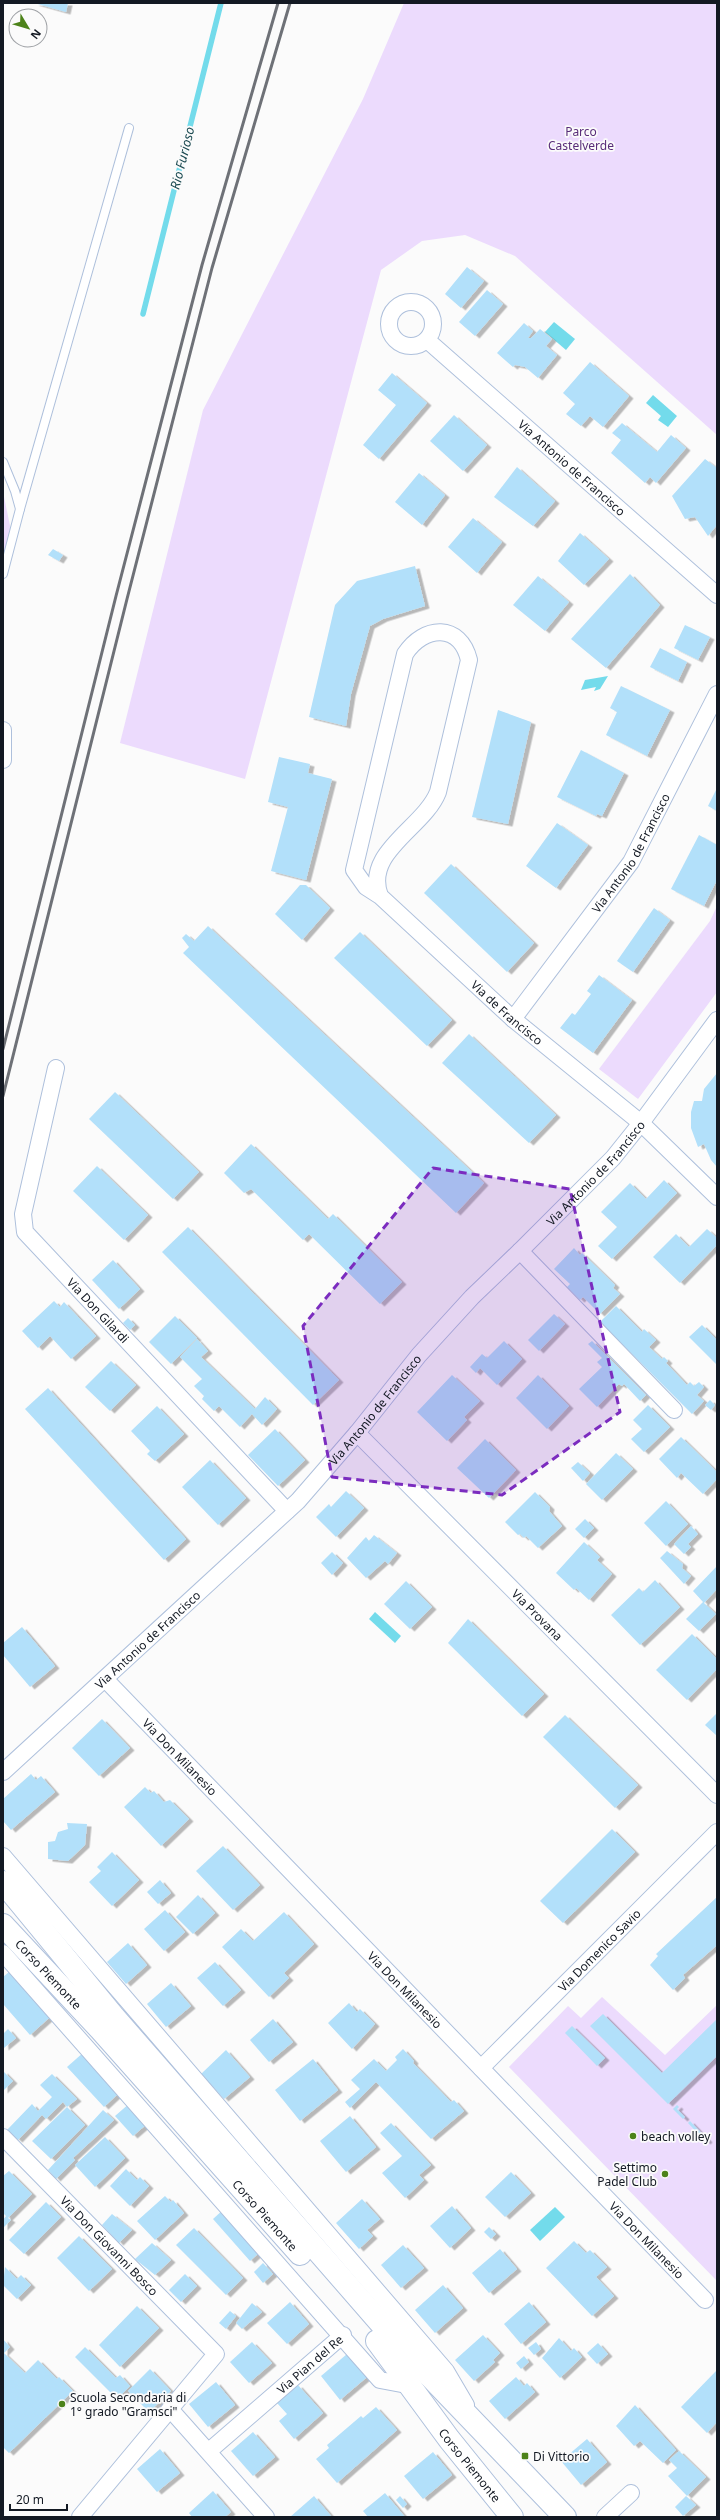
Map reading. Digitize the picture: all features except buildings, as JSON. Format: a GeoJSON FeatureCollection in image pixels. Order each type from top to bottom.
{"type":"FeatureCollection","features":[{"type":"Feature","properties":{"kind":"main road","name":"Corso Piemonte"},"geometry":{"type":"LineString","coordinates":[[3,1882],[107,2023],[389,2354],[450,2439],[512,2517]]}},
{"type":"Feature","properties":{"kind":"main road","name":"Corso Piemonte"},"geometry":{"type":"LineString","coordinates":[[3,1925],[107,2023],[398,2343],[565,2517]]}},
{"type":"Feature","properties":{"kind":"street","name":"Via Antonio de Francisco"},"geometry":{"type":"LineString","coordinates":[[427,340],[717,595]]}},
{"type":"Feature","properties":{"kind":"street","name":"Via de Francisco"},"geometry":{"type":"LineString","coordinates":[[380,896],[375,885],[378,868],[384,856],[435,800],[469,660],[466,649],[460,640],[436,631],[422,636],[411,644],[405,654],[354,863],[354,870],[366,887],[380,896],[513,1020],[641,1123],[717,1197]]}},
{"type":"Feature","properties":{"kind":"street","name":"Via Antonio de Francisco"},"geometry":{"type":"LineString","coordinates":[[513,1020],[631,862],[717,694]]}},
{"type":"Feature","properties":{"kind":"street"},"geometry":{"type":"LineString","coordinates":[[3,730],[3,760]]}},
{"type":"Feature","properties":{"kind":"street","name":"Via Antonio de Francisco"},"geometry":{"type":"LineString","coordinates":[[3,1772],[287,1511],[357,1434],[419,1355],[472,1297],[612,1158],[641,1123],[717,1020]]}},
{"type":"Feature","properties":{"kind":"street","name":"Via Don Gilardi"},"geometry":{"type":"LineString","coordinates":[[56,1068],[23,1214],[26,1232],[287,1511]]}},
{"type":"Feature","properties":{"kind":"street"},"geometry":{"type":"LineString","coordinates":[[520,1251],[674,1410]]}},
{"type":"Feature","properties":{"kind":"street","name":"Via Provana"},"geometry":{"type":"LineString","coordinates":[[357,1434],[717,1795]]}},
{"type":"Feature","properties":{"kind":"street","name":"Via Don Milanesio"},"geometry":{"type":"LineString","coordinates":[[105,1679],[704,2300]]}},
{"type":"Feature","properties":{"kind":"street","name":"Via Domenico Savio"},"geometry":{"type":"LineString","coordinates":[[481,2068],[717,1832]]}},
{"type":"Feature","properties":{"kind":"street","name":"Corso Piemonte"},"geometry":{"type":"LineString","coordinates":[[3,1856],[446,2371],[480,2429]]}},
{"type":"Feature","properties":{"kind":"street"},"geometry":{"type":"LineString","coordinates":[[3,1953],[342,2335]]}},
{"type":"Feature","properties":{"kind":"street","name":"Via Don Giovanni Bosco"},"geometry":{"type":"LineString","coordinates":[[3,2137],[216,2354],[170,2409]]}},
{"type":"Feature","properties":{"kind":"street","name":"Via Pian del Re"},"geometry":{"type":"LineString","coordinates":[[209,2451],[342,2335],[380,2380],[412,2386]]}},
{"type":"Feature","properties":{"kind":"street"},"geometry":{"type":"LineString","coordinates":[[80,2517],[170,2409],[209,2451],[266,2517]]}},
{"type":"Feature","properties":{"kind":"street"},"geometry":{"type":"LineString","coordinates":[[606,2517],[631,2493]]}},
{"type":"Feature","properties":{"kind":"lane"},"geometry":{"type":"LineString","coordinates":[[3,574],[129,128]]}},
{"type":"Feature","properties":{"kind":"lane"},"geometry":{"type":"LineString","coordinates":[[3,462],[15,491],[20,510]]}},
{"type":"Feature","properties":{"kind":"highlighted area"},"geometry":{"type":"Polygon","coordinates":[[[433,1168],[570,1189],[620,1412],[502,1495],[332,1477],[303,1326],[433,1168]]]}},
{"type":"Feature","properties":{"kind":"green space","name":"Parco Castelverde"},"geometry":{"type":"Polygon","coordinates":[[[404,3],[717,3],[717,435],[515,256],[465,235],[422,241],[381,270],[245,779],[120,743],[203,410],[363,99],[404,3]]]}},
{"type":"Feature","properties":{"kind":"green space"},"geometry":{"type":"Polygon","coordinates":[[[3,492],[13,540],[3,577],[3,492]]]}},
{"type":"Feature","properties":{"kind":"green space"},"geometry":{"type":"Polygon","coordinates":[[[717,906],[717,992],[638,1099],[599,1069],[710,921],[717,906]]]}},
{"type":"Feature","properties":{"kind":"green space","name":"Settimo Padel Club"},"geometry":{"type":"Polygon","coordinates":[[[602,1997],[665,2055],[717,2005],[717,2281],[509,2067],[568,2006],[581,2018],[602,1997]]]}},
{"type":"Feature","properties":{"kind":"water"},"geometry":{"type":"Polygon","coordinates":[[[554,322],[575,339],[566,350],[545,332],[554,322]]]}},
{"type":"Feature","properties":{"kind":"water"},"geometry":{"type":"Polygon","coordinates":[[[653,395],[677,416],[668,427],[658,420],[661,416],[646,403],[653,395]]]}},
{"type":"Feature","properties":{"kind":"water"},"geometry":{"type":"Polygon","coordinates":[[[608,676],[600,689],[594,691],[596,687],[581,690],[585,680],[608,676]]]}},
{"type":"Feature","properties":{"kind":"water"},"geometry":{"type":"Polygon","coordinates":[[[375,1612],[401,1636],[395,1643],[369,1619],[375,1612]]]}},
{"type":"Feature","properties":{"kind":"water"},"geometry":{"type":"Polygon","coordinates":[[[555,2207],[565,2217],[540,2241],[530,2230],[555,2207]]]}},
{"type":"Feature","properties":{"kind":"waterway","name":"Rio Furioso"},"geometry":{"type":"LineString","coordinates":[[143,314],[221,3]]}},
{"type":"Feature","properties":{"kind":"railway"},"geometry":{"type":"LineString","coordinates":[[3,1049],[116,596],[202,265],[278,3]]}},
{"type":"Feature","properties":{"kind":"railway"},"geometry":{"type":"LineString","coordinates":[[3,1096],[127,599],[212,268],[290,3]]}},
{"type":"Feature","properties":{"kind":"place","name":"beach volley"},"geometry":{"type":"Point","coordinates":[633,2136]}},
{"type":"Feature","properties":{"kind":"place","name":"Settimo Padel Club"},"geometry":{"type":"Point","coordinates":[665,2174]}},
{"type":"Feature","properties":{"kind":"place","name":"Scuola Secondaria di 1° grado \"Gramsci\""},"geometry":{"type":"Point","coordinates":[62,2404]}},
{"type":"Feature","properties":{"kind":"place","name":"Di Vittorio"},"geometry":{"type":"Point","coordinates":[525,2456]}}]}
